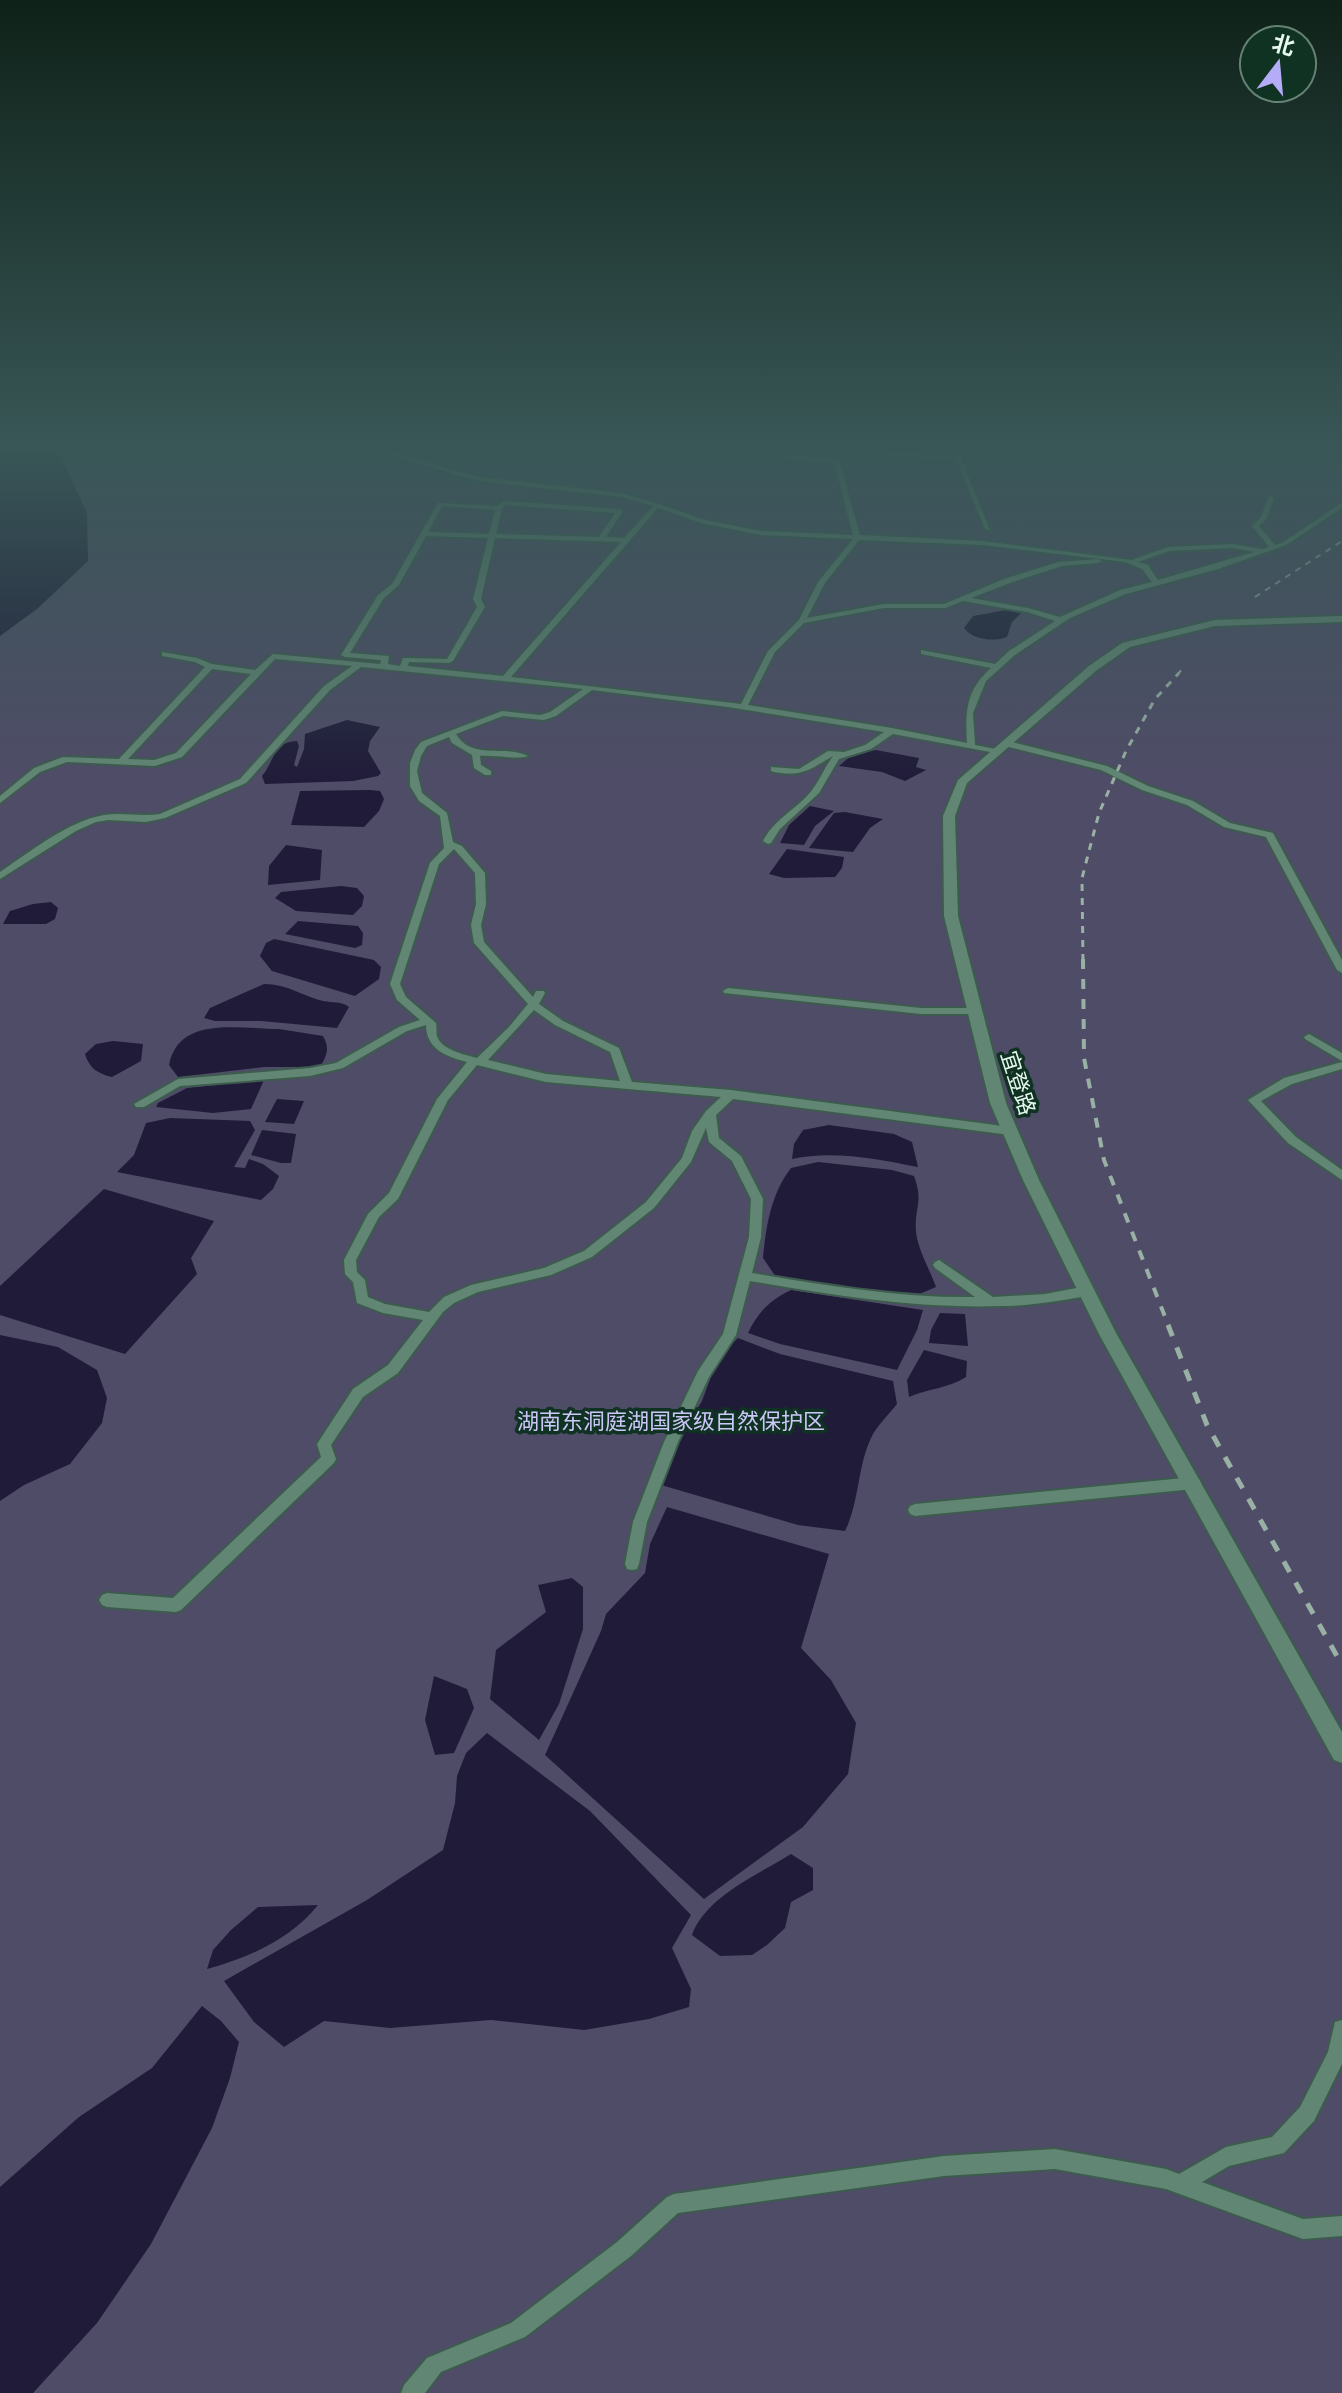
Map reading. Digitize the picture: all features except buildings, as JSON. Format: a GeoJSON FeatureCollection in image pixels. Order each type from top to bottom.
{"type":"FeatureCollection","features":[{"type":"Feature","properties":{"kind":"street"},"geometry":{"type":"LineString","coordinates":[[408,562],[395,585],[381,597],[345,655],[743,708],[971,746],[1003,748],[1104,768],[1145,788],[1190,803],[1227,825],[1270,835],[1342,970]]}},
{"type":"Feature","properties":{"kind":"street"},"geometry":{"type":"LineString","coordinates":[[404,664],[449,661],[481,607],[477,599],[486,562]]}},
{"type":"Feature","properties":{"kind":"street"},"geometry":{"type":"LineString","coordinates":[[506,678],[605,562]]}},
{"type":"Feature","properties":{"kind":"street"},"geometry":{"type":"LineString","coordinates":[[743,708],[772,651],[802,621],[822,582],[839,562]]}},
{"type":"Feature","properties":{"kind":"street"},"geometry":{"type":"LineString","coordinates":[[802,621],[884,606],[945,606],[1061,564],[1131,562],[1145,567],[1157,584]]}},
{"type":"Feature","properties":{"kind":"street"},"geometry":{"type":"LineString","coordinates":[[971,746],[969,713],[982,680],[1061,620],[1123,592],[1230,562]]}},
{"type":"Feature","properties":{"kind":"street"},"geometry":{"type":"LineString","coordinates":[[963,599],[1028,610],[1061,620]]}},
{"type":"Feature","properties":{"kind":"street","name":"宜登路"},"geometry":{"type":"LineString","coordinates":[[1342,619],[1215,623],[1126,645],[1093,668],[962,782],[949,816],[951,916],[998,1103],[1087,1291],[1342,1753]]}},
{"type":"Feature","properties":{"kind":"street"},"geometry":{"type":"LineString","coordinates":[[924,652],[997,667]]}},
{"type":"Feature","properties":{"kind":"street"},"geometry":{"type":"LineString","coordinates":[[165,654],[197,660],[210,666],[257,673]]}},
{"type":"Feature","properties":{"kind":"street"},"geometry":{"type":"LineString","coordinates":[[0,800],[37,770],[66,759],[155,763],[179,755],[273,656],[360,664],[385,662]]}},
{"type":"Feature","properties":{"kind":"street"},"geometry":{"type":"LineString","coordinates":[[0,876],[73,829],[93,820],[162,816],[243,781],[327,688],[360,664]]}},
{"type":"Feature","properties":{"kind":"street"},"geometry":{"type":"LineString","coordinates":[[121,762],[210,666]]}},
{"type":"Feature","properties":{"kind":"street"},"geometry":{"type":"LineString","coordinates":[[590,688],[553,714],[541,718],[502,713],[424,744],[412,768],[415,788],[422,799],[444,815],[449,849],[435,863],[395,984],[401,998],[432,1025],[431,1035],[437,1045],[457,1056],[546,1078],[731,1094],[1010,1131]]}},
{"type":"Feature","properties":{"kind":"street"},"geometry":{"type":"LineString","coordinates":[[768,841],[772,828],[797,811],[816,791],[836,757],[868,747],[892,731]]}},
{"type":"Feature","properties":{"kind":"street"},"geometry":{"type":"LineString","coordinates":[[452,735],[464,748],[476,754],[496,752],[524,756]]}},
{"type":"Feature","properties":{"kind":"street"},"geometry":{"type":"LineString","coordinates":[[774,769],[800,771],[813,768],[831,753],[842,754]]}},
{"type":"Feature","properties":{"kind":"street"},"geometry":{"type":"LineString","coordinates":[[476,754],[477,766],[488,773]]}},
{"type":"Feature","properties":{"kind":"street"},"geometry":{"type":"LineString","coordinates":[[449,844],[459,848],[480,873],[481,904],[476,925],[479,943],[534,1005],[559,1023],[615,1050],[627,1084]]}},
{"type":"Feature","properties":{"kind":"street"},"geometry":{"type":"LineString","coordinates":[[728,991],[921,1011],[974,1011]]}},
{"type":"Feature","properties":{"kind":"street"},"geometry":{"type":"LineString","coordinates":[[432,1317],[383,1308],[362,1300],[359,1280],[351,1274],[350,1260],[374,1214],[394,1196],[443,1099],[460,1074],[495,1049],[505,1033],[534,1005],[540,993]]}},
{"type":"Feature","properties":{"kind":"street"},"geometry":{"type":"LineString","coordinates":[[140,1104],[178,1083],[310,1072],[339,1066],[403,1029],[429,1021]]}},
{"type":"Feature","properties":{"kind":"street"},"geometry":{"type":"LineString","coordinates":[[1309,1037],[1342,1058]]}},
{"type":"Feature","properties":{"kind":"street"},"geometry":{"type":"LineString","coordinates":[[1342,1065],[1288,1081],[1254,1100],[1292,1140],[1342,1176]]}},
{"type":"Feature","properties":{"kind":"street"},"geometry":{"type":"LineString","coordinates":[[107,1600],[176,1605],[329,1459],[324,1444],[358,1393],[393,1369],[432,1317],[449,1300],[475,1288],[547,1272],[588,1254],[650,1205],[687,1159],[698,1131],[710,1114],[731,1094]]}},
{"type":"Feature","properties":{"kind":"street"},"geometry":{"type":"LineString","coordinates":[[632,1564],[640,1522],[671,1442],[703,1375],[729,1335],[755,1237],[757,1199],[737,1159],[713,1139],[710,1114]]}},
{"type":"Feature","properties":{"kind":"street"},"geometry":{"type":"LineString","coordinates":[[939,1265],[988,1300]]}},
{"type":"Feature","properties":{"kind":"street"},"geometry":{"type":"LineString","coordinates":[[745,1276],[854,1294],[946,1301],[1045,1301],[1087,1291]]}},
{"type":"Feature","properties":{"kind":"street"},"geometry":{"type":"LineString","coordinates":[[915,1510],[1194,1483]]}},
{"type":"Feature","properties":{"kind":"street"},"geometry":{"type":"LineString","coordinates":[[1181,2184],[1226,2157],[1277,2146],[1307,2114],[1337,2054],[1342,2029]]}},
{"type":"Feature","properties":{"kind":"street"},"geometry":{"type":"LineString","coordinates":[[412,2393],[434,2365],[518,2330],[624,2249],[674,2204],[944,2166],[1055,2159],[1166,2179],[1303,2229],[1342,2226]]}},
{"type":"Feature","properties":{"kind":"green space","name":"湖南东洞庭湖国家级自然保护区"},"geometry":{"type":"Polygon","coordinates":[[[0,562],[1342,562],[1342,2393],[0,2393],[0,562]]]}},
{"type":"Feature","properties":{"kind":"shaded area"},"geometry":{"type":"Polygon","coordinates":[[[0,562],[87,562],[37,609],[0,636],[0,562]]]}},
{"type":"Feature","properties":{"kind":"shaded area"},"geometry":{"type":"Polygon","coordinates":[[[1006,610],[1021,613],[1012,622],[1007,637],[984,639],[964,628],[973,616],[1006,610]]]}},
{"type":"Feature","properties":{"kind":"shaded area"},"geometry":{"type":"Polygon","coordinates":[[[347,720],[380,727],[370,741],[368,751],[381,773],[378,776],[353,781],[265,784],[262,776],[284,744],[297,741],[299,746],[294,765],[297,767],[304,749],[305,734],[347,720]]]}},
{"type":"Feature","properties":{"kind":"shaded area"},"geometry":{"type":"Polygon","coordinates":[[[876,750],[919,758],[916,767],[926,770],[905,781],[882,772],[839,766],[853,754],[876,750]]]}},
{"type":"Feature","properties":{"kind":"shaded area"},"geometry":{"type":"Polygon","coordinates":[[[300,791],[380,791],[384,799],[379,811],[364,827],[291,825],[300,791]]]}},
{"type":"Feature","properties":{"kind":"shaded area"},"geometry":{"type":"Polygon","coordinates":[[[810,806],[834,811],[815,826],[804,845],[780,843],[789,825],[810,806]]]}},
{"type":"Feature","properties":{"kind":"shaded area"},"geometry":{"type":"Polygon","coordinates":[[[834,813],[883,819],[870,828],[853,852],[809,848],[834,813]]]}},
{"type":"Feature","properties":{"kind":"shaded area"},"geometry":{"type":"Polygon","coordinates":[[[286,845],[322,850],[320,880],[268,885],[269,866],[286,845]]]}},
{"type":"Feature","properties":{"kind":"shaded area"},"geometry":{"type":"Polygon","coordinates":[[[787,849],[844,857],[842,868],[835,877],[784,878],[769,874],[787,849]]]}},
{"type":"Feature","properties":{"kind":"shaded area"},"geometry":{"type":"Polygon","coordinates":[[[341,886],[357,888],[364,896],[362,906],[353,915],[296,911],[275,898],[281,892],[341,886]]]}},
{"type":"Feature","properties":{"kind":"shaded area"},"geometry":{"type":"Polygon","coordinates":[[[51,902],[58,908],[55,919],[46,924],[3,924],[10,911],[51,902]]]}},
{"type":"Feature","properties":{"kind":"shaded area"},"geometry":{"type":"Polygon","coordinates":[[[298,921],[358,926],[363,933],[362,945],[355,948],[285,934],[298,921]]]}},
{"type":"Feature","properties":{"kind":"shaded area"},"geometry":{"type":"Polygon","coordinates":[[[274,939],[374,960],[381,967],[379,979],[355,996],[272,971],[260,956],[266,943],[274,939]]]}},
{"type":"Feature","properties":{"kind":"shaded area"},"geometry":{"type":"Polygon","coordinates":[[[264,984],[349,1007],[337,1028],[204,1018],[210,1008],[264,984]]]}},
{"type":"Feature","properties":{"kind":"shaded area"},"geometry":{"type":"Polygon","coordinates":[[[229,1027],[279,1029],[323,1036],[327,1052],[320,1067],[264,1067],[178,1077],[169,1065],[175,1049],[185,1038],[197,1032],[229,1027]]]}},
{"type":"Feature","properties":{"kind":"shaded area"},"geometry":{"type":"Polygon","coordinates":[[[113,1041],[143,1044],[141,1061],[112,1077],[95,1070],[85,1054],[96,1044],[113,1041]]]}},
{"type":"Feature","properties":{"kind":"shaded area"},"geometry":{"type":"Polygon","coordinates":[[[264,1080],[251,1109],[213,1113],[156,1107],[187,1088],[264,1080]]]}},
{"type":"Feature","properties":{"kind":"shaded area"},"geometry":{"type":"Polygon","coordinates":[[[277,1099],[304,1101],[294,1124],[265,1122],[277,1099]]]}},
{"type":"Feature","properties":{"kind":"shaded area"},"geometry":{"type":"Polygon","coordinates":[[[170,1118],[250,1121],[255,1130],[234,1167],[245,1168],[249,1159],[263,1164],[279,1176],[273,1189],[261,1200],[117,1172],[134,1155],[146,1123],[170,1118]]]}},
{"type":"Feature","properties":{"kind":"shaded area"},"geometry":{"type":"Polygon","coordinates":[[[829,1125],[894,1134],[912,1142],[918,1167],[839,1155],[792,1159],[794,1144],[803,1130],[829,1125]]]}},
{"type":"Feature","properties":{"kind":"shaded area"},"geometry":{"type":"Polygon","coordinates":[[[262,1130],[296,1134],[291,1163],[251,1155],[262,1130]]]}},
{"type":"Feature","properties":{"kind":"shaded area"},"geometry":{"type":"Polygon","coordinates":[[[818,1162],[892,1170],[914,1176],[918,1193],[917,1239],[936,1287],[917,1295],[804,1283],[776,1277],[763,1258],[774,1199],[791,1168],[818,1162]]]}},
{"type":"Feature","properties":{"kind":"shaded area"},"geometry":{"type":"Polygon","coordinates":[[[104,1189],[214,1221],[191,1258],[197,1274],[125,1354],[0,1315],[0,1286],[104,1189]]]}},
{"type":"Feature","properties":{"kind":"shaded area"},"geometry":{"type":"Polygon","coordinates":[[[791,1290],[923,1310],[917,1330],[897,1370],[780,1344],[748,1333],[765,1307],[791,1290]]]}},
{"type":"Feature","properties":{"kind":"shaded area"},"geometry":{"type":"Polygon","coordinates":[[[940,1313],[965,1314],[968,1346],[929,1343],[931,1330],[940,1313]]]}},
{"type":"Feature","properties":{"kind":"shaded area"},"geometry":{"type":"Polygon","coordinates":[[[0,1335],[58,1347],[97,1370],[107,1398],[102,1423],[70,1464],[24,1485],[0,1501],[0,1335]]]}},
{"type":"Feature","properties":{"kind":"shaded area"},"geometry":{"type":"Polygon","coordinates":[[[738,1338],[780,1354],[893,1381],[897,1404],[875,1430],[868,1446],[845,1531],[798,1525],[661,1485],[669,1456],[702,1401],[718,1357],[738,1338]]]}},
{"type":"Feature","properties":{"kind":"shaded area"},"geometry":{"type":"Polygon","coordinates":[[[924,1350],[967,1361],[966,1377],[909,1397],[907,1380],[924,1350]]]}},
{"type":"Feature","properties":{"kind":"shaded area"},"geometry":{"type":"Polygon","coordinates":[[[667,1507],[829,1554],[801,1648],[831,1680],[856,1723],[848,1774],[803,1827],[704,1899],[545,1755],[606,1614],[645,1573],[650,1544],[667,1507]]]}},
{"type":"Feature","properties":{"kind":"shaded area"},"geometry":{"type":"Polygon","coordinates":[[[572,1578],[583,1587],[583,1629],[559,1704],[539,1740],[490,1699],[496,1650],[546,1612],[538,1585],[572,1578]]]}},
{"type":"Feature","properties":{"kind":"shaded area"},"geometry":{"type":"Polygon","coordinates":[[[434,1676],[467,1689],[474,1708],[454,1753],[435,1755],[425,1720],[434,1676]]]}},
{"type":"Feature","properties":{"kind":"shaded area"},"geometry":{"type":"Polygon","coordinates":[[[487,1733],[590,1811],[691,1915],[672,1948],[691,1989],[689,2007],[649,2019],[584,2030],[491,2020],[390,2028],[324,2021],[284,2047],[254,2022],[224,1981],[367,1900],[443,1850],[455,1803],[457,1776],[466,1753],[487,1733]]]}},
{"type":"Feature","properties":{"kind":"shaded area"},"geometry":{"type":"Polygon","coordinates":[[[791,1854],[813,1868],[813,1890],[791,1902],[785,1928],[767,1945],[752,1955],[720,1956],[692,1935],[708,1909],[721,1898],[791,1854]]]}},
{"type":"Feature","properties":{"kind":"shaded area"},"geometry":{"type":"Polygon","coordinates":[[[318,1905],[295,1928],[268,1946],[207,1969],[213,1950],[258,1907],[318,1905]]]}},
{"type":"Feature","properties":{"kind":"shaded area"},"geometry":{"type":"Polygon","coordinates":[[[202,2006],[221,2021],[239,2042],[212,2128],[151,2244],[97,2323],[33,2393],[0,2393],[0,2187],[79,2117],[152,2068],[202,2006]]]}},
{"type":"Feature","properties":{"kind":"railway"},"geometry":{"type":"LineString","coordinates":[[1255,597],[1310,562]]}},
{"type":"Feature","properties":{"kind":"railway"},"geometry":{"type":"LineString","coordinates":[[1177,675],[1184,667]]}},
{"type":"Feature","properties":{"kind":"railway"},"geometry":{"type":"LineString","coordinates":[[1083,961],[1082,878],[1099,813],[1126,751],[1155,699],[1179,673]]}},
{"type":"Feature","properties":{"kind":"railway"},"geometry":{"type":"LineString","coordinates":[[1083,959],[1084,1058],[1104,1160],[1169,1327]]}},
{"type":"Feature","properties":{"kind":"railway"},"geometry":{"type":"LineString","coordinates":[[1168,1325],[1207,1425],[1342,1665]]}}]}
